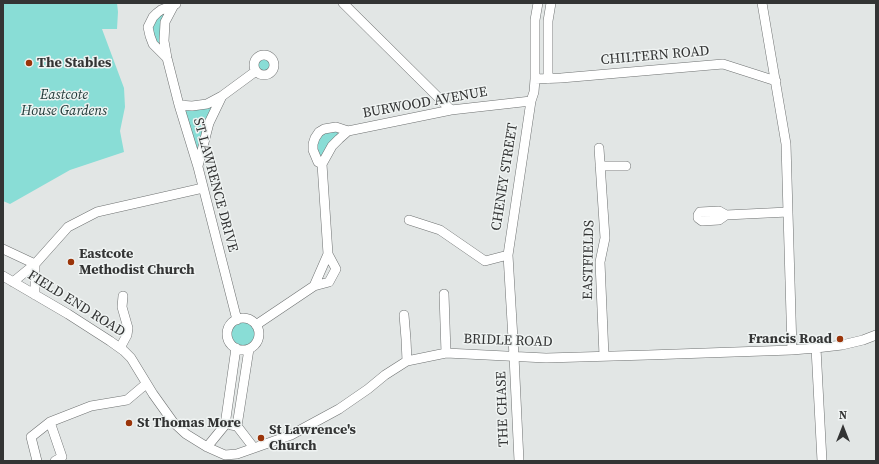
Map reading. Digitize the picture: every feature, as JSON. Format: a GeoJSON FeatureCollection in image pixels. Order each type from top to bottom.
{"type":"FeatureCollection","features":[{"type":"Feature","properties":{"kind":"street"},"geometry":{"type":"LineString","coordinates":[[343,3],[451,110]]}},
{"type":"Feature","properties":{"kind":"street","name":"CHENEY STREET"},"geometry":{"type":"LineString","coordinates":[[514,356],[508,255],[531,101],[534,92],[535,20],[538,3]]}},
{"type":"Feature","properties":{"kind":"street"},"geometry":{"type":"LineString","coordinates":[[548,79],[548,21],[551,3]]}},
{"type":"Feature","properties":{"kind":"street"},"geometry":{"type":"LineString","coordinates":[[762,3],[786,144],[792,350]]}},
{"type":"Feature","properties":{"kind":"street","name":"ST LAWRENCE DRIVE"},"geometry":{"type":"LineString","coordinates":[[167,58],[153,44],[148,28],[156,13],[176,4]]}},
{"type":"Feature","properties":{"kind":"street","name":"ST LAWRENCE DRIVE"},"geometry":{"type":"LineString","coordinates":[[176,4],[165,22],[164,41],[167,58],[179,105],[198,167],[236,320]]}},
{"type":"Feature","properties":{"kind":"street","name":"CHILTERN ROAD"},"geometry":{"type":"LineString","coordinates":[[535,79],[723,64],[776,81]]}},
{"type":"Feature","properties":{"kind":"street"},"geometry":{"type":"LineString","coordinates":[[179,105],[192,106],[207,104],[222,96],[256,71]]}},
{"type":"Feature","properties":{"kind":"street"},"geometry":{"type":"LineString","coordinates":[[198,167],[209,123],[222,96]]}},
{"type":"Feature","properties":{"kind":"street","name":"BURWOOD AVENUE"},"geometry":{"type":"LineString","coordinates":[[322,164],[318,162],[313,150],[313,144],[319,132],[324,129],[336,127],[348,131],[451,110],[531,101]]}},
{"type":"Feature","properties":{"kind":"street","name":"BURWOOD AVENUE"},"geometry":{"type":"LineString","coordinates":[[314,286],[328,254],[322,164],[332,146],[348,131]]}},
{"type":"Feature","properties":{"kind":"street","name":"EASTFIELDS"},"geometry":{"type":"LineString","coordinates":[[599,148],[605,238],[600,262],[604,356]]}},
{"type":"Feature","properties":{"kind":"street"},"geometry":{"type":"LineString","coordinates":[[600,166],[626,166]]}},
{"type":"Feature","properties":{"kind":"street"},"geometry":{"type":"LineString","coordinates":[[13,282],[35,264],[68,227],[97,212],[203,188]]}},
{"type":"Feature","properties":{"kind":"street"},"geometry":{"type":"LineString","coordinates":[[726,214],[788,212]]}},
{"type":"Feature","properties":{"kind":"street"},"geometry":{"type":"LineString","coordinates":[[410,220],[440,230],[485,261],[508,255]]}},
{"type":"Feature","properties":{"kind":"street","name":"FIELD END ROAD"},"geometry":{"type":"LineString","coordinates":[[3,249],[35,264]]}},
{"type":"Feature","properties":{"kind":"street"},"geometry":{"type":"LineString","coordinates":[[256,325],[314,286],[329,282],[336,269],[328,254]]}},
{"type":"Feature","properties":{"kind":"street"},"geometry":{"type":"LineString","coordinates":[[35,264],[35,295]]}},
{"type":"Feature","properties":{"kind":"street","name":"FIELD END ROAD"},"geometry":{"type":"LineString","coordinates":[[3,276],[120,348],[131,358],[146,384],[173,422],[186,434],[225,458]]}},
{"type":"Feature","properties":{"kind":"street"},"geometry":{"type":"LineString","coordinates":[[444,294],[446,353]]}},
{"type":"Feature","properties":{"kind":"street"},"geometry":{"type":"LineString","coordinates":[[120,348],[127,335],[128,328],[122,307],[123,296]]}},
{"type":"Feature","properties":{"kind":"street"},"geometry":{"type":"LineString","coordinates":[[404,315],[407,361]]}},
{"type":"Feature","properties":{"kind":"street"},"geometry":{"type":"LineString","coordinates":[[242,318],[248,319],[253,322],[259,330],[258,340],[255,345],[249,349],[243,350],[236,348],[229,341],[227,332],[236,320],[242,318]]}},
{"type":"Feature","properties":{"kind":"street","name":"BRIDLE ROAD"},"geometry":{"type":"LineString","coordinates":[[225,458],[291,435],[339,409],[385,375],[407,361],[446,353],[546,358],[792,350],[842,345],[876,335]]}},
{"type":"Feature","properties":{"kind":"street"},"geometry":{"type":"LineString","coordinates":[[207,447],[225,425],[236,348]]}},
{"type":"Feature","properties":{"kind":"street"},"geometry":{"type":"LineString","coordinates":[[816,348],[822,461]]}},
{"type":"Feature","properties":{"kind":"street"},"geometry":{"type":"LineString","coordinates":[[249,349],[237,426],[254,448]]}},
{"type":"Feature","properties":{"kind":"street","name":"THE CHASE"},"geometry":{"type":"LineString","coordinates":[[514,356],[519,461]]}},
{"type":"Feature","properties":{"kind":"street"},"geometry":{"type":"LineString","coordinates":[[37,461],[31,437],[50,422],[91,406],[127,400],[146,384]]}},
{"type":"Feature","properties":{"kind":"street"},"geometry":{"type":"LineString","coordinates":[[50,422],[62,457],[55,461]]}},
{"type":"Feature","properties":{"kind":"street"},"geometry":{"type":"LineString","coordinates":[[225,425],[237,426]]}},
{"type":"Feature","properties":{"kind":"green space","name":"Eastcote House Gardens"},"geometry":{"type":"Polygon","coordinates":[[[3,3],[117,3],[117,29],[102,29],[124,88],[125,107],[120,131],[124,152],[70,170],[10,204],[3,201],[3,3]]]}},
{"type":"Feature","properties":{"kind":"green space"},"geometry":{"type":"Polygon","coordinates":[[[169,10],[161,47],[156,43],[151,29],[156,17],[169,10]]]}},
{"type":"Feature","properties":{"kind":"green space"},"geometry":{"type":"Polygon","coordinates":[[[264,57],[270,59],[272,65],[270,71],[264,73],[258,71],[256,65],[258,59],[264,57]]]}},
{"type":"Feature","properties":{"kind":"green space"},"geometry":{"type":"Polygon","coordinates":[[[215,103],[198,148],[196,150],[185,109],[215,103]]]}},
{"type":"Feature","properties":{"kind":"green space"},"geometry":{"type":"Polygon","coordinates":[[[332,129],[340,132],[323,156],[320,157],[316,147],[320,134],[332,129]]]}},
{"type":"Feature","properties":{"kind":"green space"},"geometry":{"type":"Polygon","coordinates":[[[243,321],[252,325],[256,334],[252,343],[243,347],[234,343],[230,334],[234,325],[243,321]]]}},
{"type":"Feature","properties":{"kind":"place","name":"The Stables"},"geometry":{"type":"Point","coordinates":[29,63]}},
{"type":"Feature","properties":{"kind":"place","name":"Eastcote Methodist Church"},"geometry":{"type":"Point","coordinates":[71,262]}},
{"type":"Feature","properties":{"kind":"place","name":"Francis Road"},"geometry":{"type":"Point","coordinates":[840,339]}},
{"type":"Feature","properties":{"kind":"place","name":"St Thomas More"},"geometry":{"type":"Point","coordinates":[129,423]}},
{"type":"Feature","properties":{"kind":"place","name":"St Lawrence's Church"},"geometry":{"type":"Point","coordinates":[261,438]}}]}
